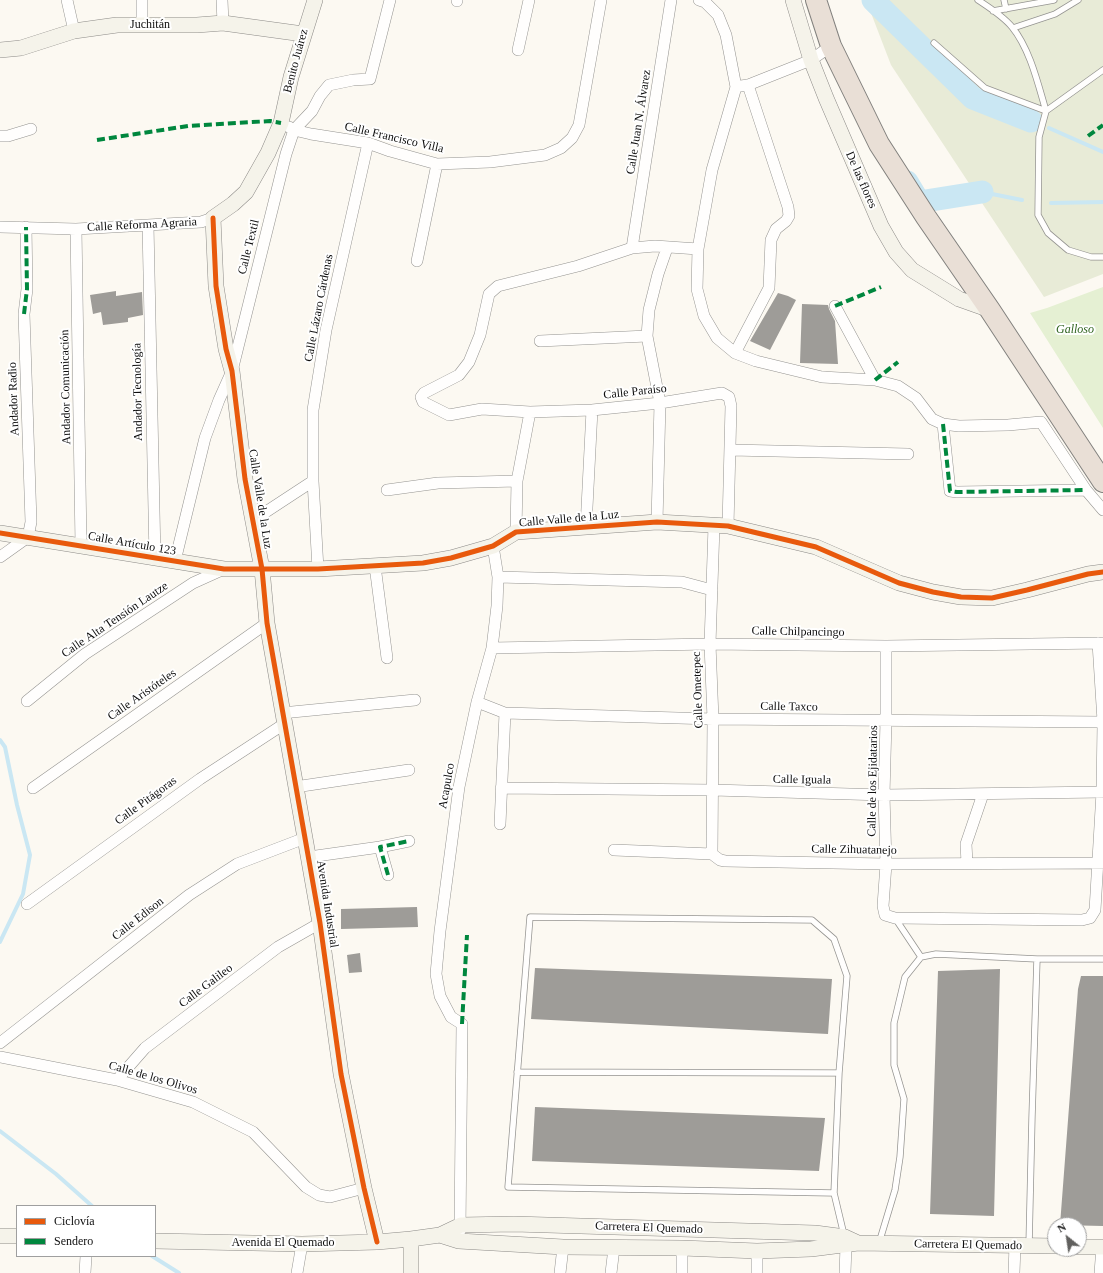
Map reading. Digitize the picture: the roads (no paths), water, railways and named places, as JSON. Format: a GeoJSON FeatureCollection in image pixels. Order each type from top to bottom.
{"type":"FeatureCollection","features":[{"type":"Feature","properties":{"kind":"highway"},"geometry":{"type":"LineString","coordinates":[[816,0],[831,46],[879,144],[926,217],[990,310],[1094,486]]}},
{"type":"Feature","properties":{"kind":"street"},"geometry":{"type":"LineString","coordinates":[[67,0],[74,32]]}},
{"type":"Feature","properties":{"kind":"street"},"geometry":{"type":"LineString","coordinates":[[142,0],[142,25]]}},
{"type":"Feature","properties":{"kind":"street"},"geometry":{"type":"LineString","coordinates":[[222,0],[223,23]]}},
{"type":"Feature","properties":{"kind":"street","name":"Benito Juárez"},"geometry":{"type":"LineString","coordinates":[[281,123],[291,77],[314,0]]}},
{"type":"Feature","properties":{"kind":"street"},"geometry":{"type":"LineString","coordinates":[[294,130],[312,111],[320,96],[329,85],[353,80],[370,79],[390,0]]}},
{"type":"Feature","properties":{"kind":"street"},"geometry":{"type":"LineString","coordinates":[[518,50],[529,0]]}},
{"type":"Feature","properties":{"kind":"street","name":"Calle Francisco Villa"},"geometry":{"type":"LineString","coordinates":[[281,123],[294,130],[368,143],[390,151],[437,164],[490,162],[544,155],[561,148],[572,138],[579,124],[601,0]]}},
{"type":"Feature","properties":{"kind":"street","name":"Calle Juan N. Álvarez"},"geometry":{"type":"LineString","coordinates":[[632,248],[671,0]]}},
{"type":"Feature","properties":{"kind":"street"},"geometry":{"type":"LineString","coordinates":[[699,0],[705,2],[718,15],[726,35],[736,87],[712,170],[698,249],[697,290],[704,316],[717,338],[735,353],[756,361],[822,377],[875,380],[898,386],[916,398],[932,420],[943,424],[959,426],[1008,425],[1041,422],[1094,486],[1103,510]]}},
{"type":"Feature","properties":{"kind":"street","name":"De las flores"},"geometry":{"type":"LineString","coordinates":[[793,0],[810,60],[882,226],[896,252],[912,270],[958,299],[990,310]]}},
{"type":"Feature","properties":{"kind":"street","name":"Juchitán"},"geometry":{"type":"LineString","coordinates":[[0,50],[21,48],[74,32],[117,25],[197,25],[223,23],[303,34]]}},
{"type":"Feature","properties":{"kind":"street"},"geometry":{"type":"LineString","coordinates":[[736,87],[748,85],[810,60],[831,46]]}},
{"type":"Feature","properties":{"kind":"street"},"geometry":{"type":"LineString","coordinates":[[735,353],[769,288],[771,240],[776,229],[786,221],[789,216],[788,207],[748,85]]}},
{"type":"Feature","properties":{"kind":"street","name":"Calle Reforma Agraria"},"geometry":{"type":"LineString","coordinates":[[0,227],[76,229],[201,222],[213,218],[233,204],[246,192],[268,153],[281,123]]}},
{"type":"Feature","properties":{"kind":"street"},"geometry":{"type":"LineString","coordinates":[[0,136],[14,135],[32,129]]}},
{"type":"Feature","properties":{"kind":"street","name":"Calle Textil"},"geometry":{"type":"LineString","coordinates":[[175,561],[205,438],[219,400],[232,371],[286,154],[294,130]]}},
{"type":"Feature","properties":{"kind":"street","name":"Calle Lázaro Cárdenas"},"geometry":{"type":"LineString","coordinates":[[318,569],[314,482],[313,410],[326,330],[368,143]]}},
{"type":"Feature","properties":{"kind":"street"},"geometry":{"type":"LineString","coordinates":[[417,260],[437,164]]}},
{"type":"Feature","properties":{"kind":"street","name":"Calle Valle de la Luz"},"geometry":{"type":"LineString","coordinates":[[213,218],[216,286],[226,349],[232,371],[245,479],[262,569],[318,569],[423,563],[451,558],[493,546],[516,532],[657,522],[721,526],[816,546],[899,583],[933,592],[961,597],[992,598],[1088,574],[1103,572]]}},
{"type":"Feature","properties":{"kind":"street","name":"Andador Tecnología"},"geometry":{"type":"LineString","coordinates":[[148,225],[155,558]]}},
{"type":"Feature","properties":{"kind":"street","name":"Andador Radio"},"geometry":{"type":"LineString","coordinates":[[26,227],[27,289],[24,314],[31,522],[28,537]]}},
{"type":"Feature","properties":{"kind":"street","name":"Andador Comunicación"},"geometry":{"type":"LineString","coordinates":[[76,229],[81,545]]}},
{"type":"Feature","properties":{"kind":"street"},"geometry":{"type":"LineString","coordinates":[[632,248],[655,246],[698,249]]}},
{"type":"Feature","properties":{"kind":"street","name":"Calle Paraíso"},"geometry":{"type":"LineString","coordinates":[[632,248],[578,266],[498,286],[488,294],[480,335],[469,362],[459,375],[424,393],[421,397],[423,402],[449,415],[482,409],[530,412],[592,410],[660,403],[722,393],[729,397],[731,406],[731,450],[721,526]]}},
{"type":"Feature","properties":{"kind":"street"},"geometry":{"type":"LineString","coordinates":[[657,522],[660,403],[647,336],[649,310],[658,274],[667,248]]}},
{"type":"Feature","properties":{"kind":"street"},"geometry":{"type":"LineString","coordinates":[[835,306],[875,380]]}},
{"type":"Feature","properties":{"kind":"street"},"geometry":{"type":"LineString","coordinates":[[540,342],[647,336]]}},
{"type":"Feature","properties":{"kind":"street"},"geometry":{"type":"LineString","coordinates":[[586,527],[592,410]]}},
{"type":"Feature","properties":{"kind":"street"},"geometry":{"type":"LineString","coordinates":[[516,532],[517,481],[530,412]]}},
{"type":"Feature","properties":{"kind":"street"},"geometry":{"type":"LineString","coordinates":[[943,424],[950,491],[957,492],[1094,486]]}},
{"type":"Feature","properties":{"kind":"street"},"geometry":{"type":"LineString","coordinates":[[731,450],[908,454]]}},
{"type":"Feature","properties":{"kind":"street"},"geometry":{"type":"LineString","coordinates":[[387,490],[438,483],[517,481]]}},
{"type":"Feature","properties":{"kind":"street"},"geometry":{"type":"LineString","coordinates":[[252,521],[314,482]]}},
{"type":"Feature","properties":{"kind":"street","name":"Calle Ometepec"},"geometry":{"type":"LineString","coordinates":[[712,854],[713,719],[710,644],[712,590],[721,526]]}},
{"type":"Feature","properties":{"kind":"street","name":"Calle Artículo 123"},"geometry":{"type":"LineString","coordinates":[[0,533],[224,569],[262,569]]}},
{"type":"Feature","properties":{"kind":"street"},"geometry":{"type":"LineString","coordinates":[[0,557],[28,537]]}},
{"type":"Feature","properties":{"kind":"street","name":"Acapulco"},"geometry":{"type":"LineString","coordinates":[[461,1225],[462,1024],[451,1017],[440,996],[436,974],[452,830],[459,787],[477,702],[492,648],[498,606],[498,577],[493,546]]}},
{"type":"Feature","properties":{"kind":"street"},"geometry":{"type":"LineString","coordinates":[[375,566],[387,658]]}},
{"type":"Feature","properties":{"kind":"street","name":"Calle Alta Tensión Lautze"},"geometry":{"type":"LineString","coordinates":[[26,701],[85,654],[193,583],[224,569]]}},
{"type":"Feature","properties":{"kind":"street","name":"Avenida Industrial"},"geometry":{"type":"LineString","coordinates":[[262,569],[267,623],[320,923],[341,1074],[364,1188],[377,1242]]}},
{"type":"Feature","properties":{"kind":"street"},"geometry":{"type":"LineString","coordinates":[[498,577],[682,582],[712,590]]}},
{"type":"Feature","properties":{"kind":"street","name":"Calle Aristóteles"},"geometry":{"type":"LineString","coordinates":[[33,788],[267,623]]}},
{"type":"Feature","properties":{"kind":"street"},"geometry":{"type":"LineString","coordinates":[[890,917],[1082,920],[1090,918],[1095,910],[1100,862],[1103,722],[1100,643]]}},
{"type":"Feature","properties":{"kind":"street","name":"Calle Chilpancingo"},"geometry":{"type":"LineString","coordinates":[[492,648],[710,644],[886,646],[1100,643]]}},
{"type":"Feature","properties":{"kind":"street","name":"Calle de los Ejidatarios"},"geometry":{"type":"LineString","coordinates":[[886,646],[884,795],[886,864],[883,906],[890,917]]}},
{"type":"Feature","properties":{"kind":"street"},"geometry":{"type":"LineString","coordinates":[[283,718],[415,700]]}},
{"type":"Feature","properties":{"kind":"street","name":"Calle Taxco"},"geometry":{"type":"LineString","coordinates":[[477,702],[505,713],[713,719],[1103,722]]}},
{"type":"Feature","properties":{"kind":"street"},"geometry":{"type":"LineString","coordinates":[[500,824],[500,788],[505,713]]}},
{"type":"Feature","properties":{"kind":"street","name":"Calle Pitágoras"},"geometry":{"type":"LineString","coordinates":[[27,904],[283,718]]}},
{"type":"Feature","properties":{"kind":"street"},"geometry":{"type":"LineString","coordinates":[[295,787],[409,770]]}},
{"type":"Feature","properties":{"kind":"street","name":"Calle Iguala"},"geometry":{"type":"LineString","coordinates":[[500,788],[713,790],[884,795],[1102,792]]}},
{"type":"Feature","properties":{"kind":"street"},"geometry":{"type":"LineString","coordinates":[[967,863],[966,844],[983,794]]}},
{"type":"Feature","properties":{"kind":"street","name":"Calle Edison"},"geometry":{"type":"LineString","coordinates":[[0,1043],[189,895],[237,864],[305,838]]}},
{"type":"Feature","properties":{"kind":"street"},"geometry":{"type":"LineString","coordinates":[[309,857],[380,847],[409,841]]}},
{"type":"Feature","properties":{"kind":"street"},"geometry":{"type":"LineString","coordinates":[[380,847],[388,875]]}},
{"type":"Feature","properties":{"kind":"street","name":"Calle Zihuatanejo"},"geometry":{"type":"LineString","coordinates":[[614,850],[712,854],[724,861],[886,864],[1100,862]]}},
{"type":"Feature","properties":{"kind":"street","name":"Calle Galileo"},"geometry":{"type":"LineString","coordinates":[[117,1080],[151,1043],[278,947],[320,923]]}},
{"type":"Feature","properties":{"kind":"street","name":"Calle de los Olivos"},"geometry":{"type":"LineString","coordinates":[[0,1057],[117,1080],[193,1102],[253,1132],[306,1188],[319,1195],[330,1196],[364,1188]]}},
{"type":"Feature","properties":{"kind":"street","name":"Carretera El Quemado"},"geometry":{"type":"LineString","coordinates":[[411,1239],[440,1235],[461,1225],[514,1224],[815,1233],[849,1242]]}},
{"type":"Feature","properties":{"kind":"street"},"geometry":{"type":"LineString","coordinates":[[459,1241],[461,1225]]}},
{"type":"Feature","properties":{"kind":"street","name":"Carretera El Quemado"},"geometry":{"type":"LineString","coordinates":[[440,1235],[459,1241],[562,1247],[682,1248],[757,1251],[849,1242],[1047,1246]]}},
{"type":"Feature","properties":{"kind":"street"},"geometry":{"type":"LineString","coordinates":[[0,1236],[16,1236]]}},
{"type":"Feature","properties":{"kind":"street"},"geometry":{"type":"LineString","coordinates":[[411,1239],[411,1273]]}},
{"type":"Feature","properties":{"kind":"street","name":"Avenida El Quemado"},"geometry":{"type":"LineString","coordinates":[[156,1240],[302,1244],[377,1242],[411,1239]]}},
{"type":"Feature","properties":{"kind":"street"},"geometry":{"type":"LineString","coordinates":[[845,1273],[849,1242]]}},
{"type":"Feature","properties":{"kind":"street"},"geometry":{"type":"LineString","coordinates":[[297,1273],[302,1244]]}},
{"type":"Feature","properties":{"kind":"street"},"geometry":{"type":"LineString","coordinates":[[1014,1273],[1022,1245]]}},
{"type":"Feature","properties":{"kind":"street"},"geometry":{"type":"LineString","coordinates":[[560,1273],[562,1247]]}},
{"type":"Feature","properties":{"kind":"street"},"geometry":{"type":"LineString","coordinates":[[1087,1247],[1102,1247],[1100,1273]]}},
{"type":"Feature","properties":{"kind":"street"},"geometry":{"type":"LineString","coordinates":[[611,1273],[614,1248]]}},
{"type":"Feature","properties":{"kind":"street"},"geometry":{"type":"LineString","coordinates":[[682,1248],[682,1273]]}},
{"type":"Feature","properties":{"kind":"street"},"geometry":{"type":"LineString","coordinates":[[757,1251],[757,1273]]}},
{"type":"Feature","properties":{"kind":"street"},"geometry":{"type":"LineString","coordinates":[[85,1273],[86,1257]]}},
{"type":"Feature","properties":{"kind":"lane"},"geometry":{"type":"LineString","coordinates":[[978,0],[1013,28],[1026,49],[1046,111],[1039,137],[1038,215],[1048,233],[1068,250],[1091,257],[1103,257]]}},
{"type":"Feature","properties":{"kind":"lane"},"geometry":{"type":"LineString","coordinates":[[1004,0],[1006,9]]}},
{"type":"Feature","properties":{"kind":"lane"},"geometry":{"type":"LineString","coordinates":[[993,11],[1054,0]]}},
{"type":"Feature","properties":{"kind":"lane"},"geometry":{"type":"LineString","coordinates":[[1013,28],[1055,14],[1078,0]]}},
{"type":"Feature","properties":{"kind":"lane"},"geometry":{"type":"LineString","coordinates":[[934,43],[985,88],[1046,111]]}},
{"type":"Feature","properties":{"kind":"lane"},"geometry":{"type":"LineString","coordinates":[[1046,111],[1103,70]]}},
{"type":"Feature","properties":{"kind":"lane"},"geometry":{"type":"LineString","coordinates":[[834,1193],[508,1186],[530,917],[812,920],[834,939],[847,976],[839,1073],[834,1193],[849,1242]]}},
{"type":"Feature","properties":{"kind":"lane"},"geometry":{"type":"LineString","coordinates":[[890,917],[921,957]]}},
{"type":"Feature","properties":{"kind":"lane"},"geometry":{"type":"LineString","coordinates":[[879,1243],[895,1190],[900,1157],[904,1099],[894,1065],[894,1023],[905,977],[921,957],[936,954],[1037,959],[1103,958]]}},
{"type":"Feature","properties":{"kind":"lane"},"geometry":{"type":"LineString","coordinates":[[1022,1245],[1032,1117],[1037,959]]}},
{"type":"Feature","properties":{"kind":"lane"},"geometry":{"type":"LineString","coordinates":[[517,1072],[839,1073]]}},
{"type":"Feature","properties":{"kind":"waterway"},"geometry":{"type":"LineString","coordinates":[[873,0],[973,98],[1031,121]]}},
{"type":"Feature","properties":{"kind":"waterway"},"geometry":{"type":"LineString","coordinates":[[1049,128],[1103,152]]}},
{"type":"Feature","properties":{"kind":"waterway"},"geometry":{"type":"LineString","coordinates":[[907,182],[919,202],[982,192]]}},
{"type":"Feature","properties":{"kind":"waterway"},"geometry":{"type":"LineString","coordinates":[[982,192],[1022,200]]}},
{"type":"Feature","properties":{"kind":"waterway"},"geometry":{"type":"LineString","coordinates":[[1051,203],[1103,202]]}},
{"type":"Feature","properties":{"kind":"waterway"},"geometry":{"type":"LineString","coordinates":[[0,740],[5,747],[17,805],[30,855],[23,894],[0,942]]}},
{"type":"Feature","properties":{"kind":"waterway"},"geometry":{"type":"LineString","coordinates":[[0,1131],[56,1174],[91,1205]]}},
{"type":"Feature","properties":{"kind":"waterway"},"geometry":{"type":"LineString","coordinates":[[154,1257],[179,1273]]}},
{"type":"Feature","properties":{"kind":"park label","name":"Galloso"},"geometry":{"type":"Point","coordinates":[1075,330]}}]}
